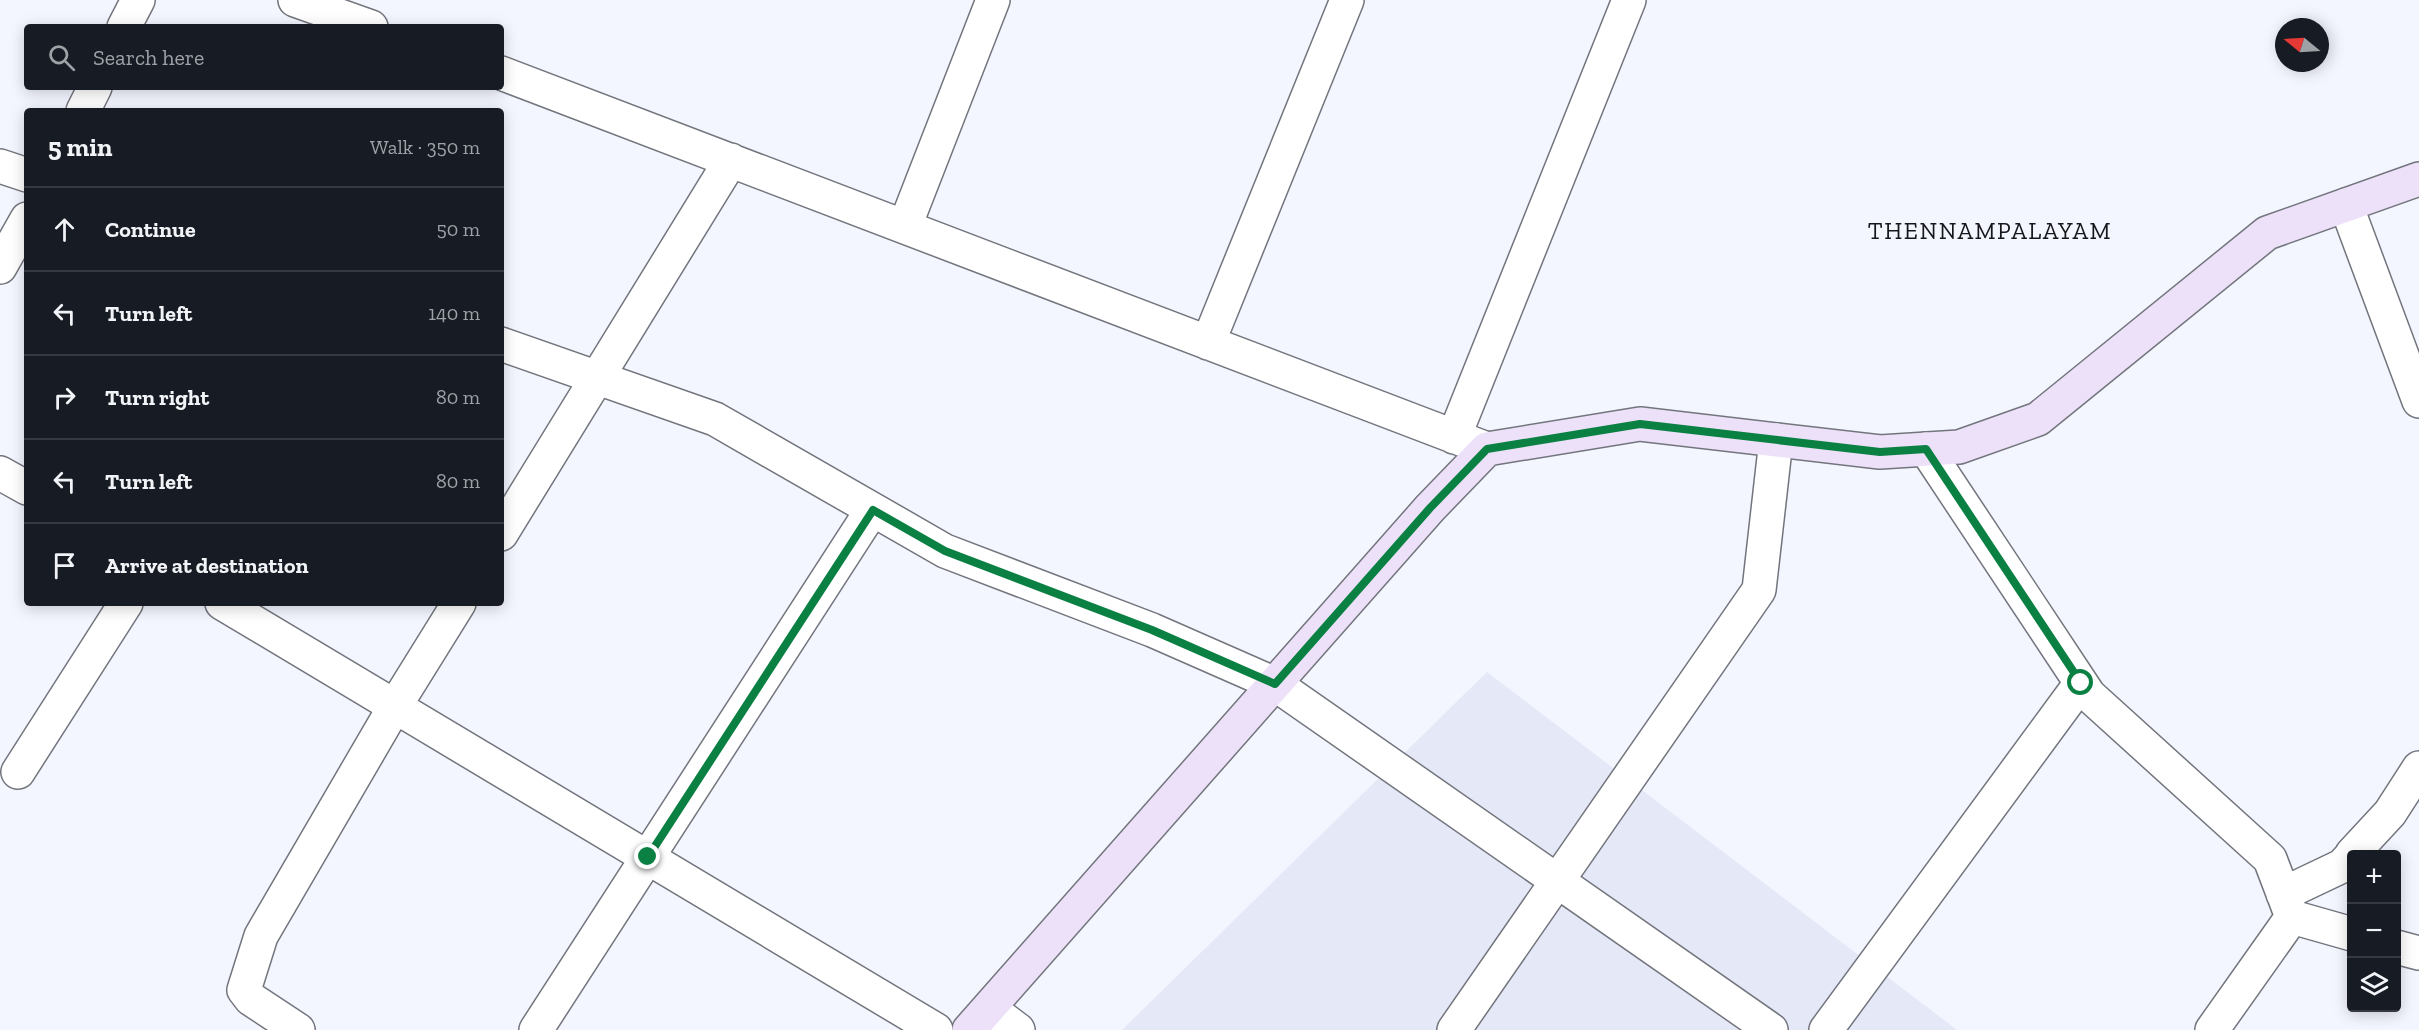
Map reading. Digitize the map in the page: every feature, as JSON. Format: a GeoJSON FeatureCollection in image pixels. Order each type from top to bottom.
{"type":"FeatureCollection","features":[{"type":"Feature","properties":{"kind":"main road"},"geometry":{"type":"LineString","coordinates":[[979,1019],[1430,508],[1487,449],[1640,424],[1880,452],[1959,447],[2038,419],[2268,233],[2419,179]]}},
{"type":"Feature","properties":{"kind":"street"},"geometry":{"type":"LineString","coordinates":[[126,24],[138,0]]}},
{"type":"Feature","properties":{"kind":"street"},"geometry":{"type":"LineString","coordinates":[[295,0],[357,15]]}},
{"type":"Feature","properties":{"kind":"street"},"geometry":{"type":"LineString","coordinates":[[905,226],[993,0]]}},
{"type":"Feature","properties":{"kind":"street"},"geometry":{"type":"LineString","coordinates":[[1208,343],[1347,0]]}},
{"type":"Feature","properties":{"kind":"street"},"geometry":{"type":"LineString","coordinates":[[1454,437],[1629,0]]}},
{"type":"Feature","properties":{"kind":"street"},"geometry":{"type":"LineString","coordinates":[[504,74],[1487,449]]}},
{"type":"Feature","properties":{"kind":"street"},"geometry":{"type":"LineString","coordinates":[[84,108],[94,90]]}},
{"type":"Feature","properties":{"kind":"street"},"geometry":{"type":"LineString","coordinates":[[504,529],[731,160]]}},
{"type":"Feature","properties":{"kind":"street"},"geometry":{"type":"LineString","coordinates":[[0,166],[24,174]]}},
{"type":"Feature","properties":{"kind":"street"},"geometry":{"type":"LineString","coordinates":[[2346,205],[2419,401]]}},
{"type":"Feature","properties":{"kind":"street"},"geometry":{"type":"LineString","coordinates":[[0,267],[24,224]]}},
{"type":"Feature","properties":{"kind":"street"},"geometry":{"type":"LineString","coordinates":[[504,345],[715,419],[945,551],[1152,630],[1275,684],[1771,1030]]}},
{"type":"Feature","properties":{"kind":"street"},"geometry":{"type":"LineString","coordinates":[[1454,1030],[1759,590],[1776,440]]}},
{"type":"Feature","properties":{"kind":"street"},"geometry":{"type":"LineString","coordinates":[[1926,449],[2089,695],[2270,860],[2287,906],[2347,932]]}},
{"type":"Feature","properties":{"kind":"street"},"geometry":{"type":"LineString","coordinates":[[0,472],[24,486]]}},
{"type":"Feature","properties":{"kind":"street"},"geometry":{"type":"LineString","coordinates":[[536,1030],[873,510]]}},
{"type":"Feature","properties":{"kind":"street"},"geometry":{"type":"LineString","coordinates":[[18,772],[124,606]]}},
{"type":"Feature","properties":{"kind":"street"},"geometry":{"type":"LineString","coordinates":[[227,606],[936,1030]]}},
{"type":"Feature","properties":{"kind":"street"},"geometry":{"type":"LineString","coordinates":[[298,1030],[251,999],[244,990],[261,936],[395,706],[457,606]]}},
{"type":"Feature","properties":{"kind":"street"},"geometry":{"type":"LineString","coordinates":[[1827,1030],[2081,683]]}},
{"type":"Feature","properties":{"kind":"street"},"geometry":{"type":"LineString","coordinates":[[2357,850],[2390,813],[2419,768]]}},
{"type":"Feature","properties":{"kind":"street"},"geometry":{"type":"LineString","coordinates":[[2212,1030],[2287,906],[2347,860]]}},
{"type":"Feature","properties":{"kind":"street"},"geometry":{"type":"LineString","coordinates":[[2401,948],[2419,953]]}},
{"type":"Feature","properties":{"kind":"street"},"geometry":{"type":"LineString","coordinates":[[979,1019],[1018,1030]]}},
{"type":"Feature","properties":{"kind":"shaded area"},"geometry":{"type":"Polygon","coordinates":[[[1487,672],[1957,1030],[1122,1030],[1487,672]]]}},
{"type":"Feature","properties":{"kind":"district","name":"THENNAMPALAYAM"},"geometry":{"type":"Point","coordinates":[1990,231]}},
{"type":"Feature","properties":{"kind":"route"},"geometry":{"type":"LineString","coordinates":[[648,857],[873,510],[945,551],[1152,630],[1275,684],[1430,508],[1487,449],[1640,424],[1880,452],[1926,449],[2081,683]]}}]}
